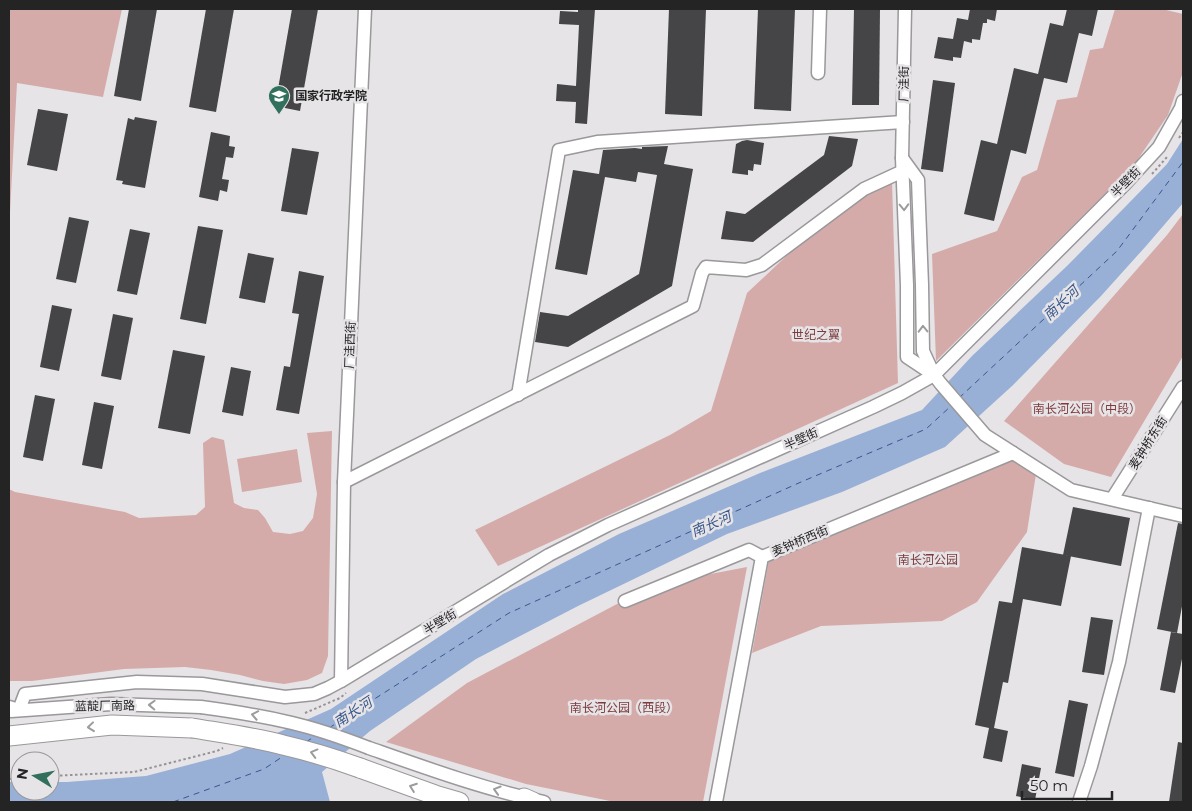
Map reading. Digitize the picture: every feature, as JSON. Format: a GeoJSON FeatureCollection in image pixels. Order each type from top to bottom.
{"type":"FeatureCollection","features":[{"type":"Feature","properties":{"kind":"highway","name":"蓝靛厂南路"},"geometry":{"type":"LineString","coordinates":[[9,736],[112,725],[192,728],[242,736],[322,755],[459,802]]}},
{"type":"Feature","properties":{"kind":"street","name":"厂洼西街"},"geometry":{"type":"LineString","coordinates":[[341,681],[344,482],[365,9]]}},
{"type":"Feature","properties":{"kind":"street"},"geometry":{"type":"LineString","coordinates":[[818,73],[820,9]]}},
{"type":"Feature","properties":{"kind":"street","name":"厂洼街"},"geometry":{"type":"LineString","coordinates":[[905,9],[902,165],[907,285],[907,357],[938,380]]}},
{"type":"Feature","properties":{"kind":"street","name":"半壁街"},"geometry":{"type":"LineString","coordinates":[[12,709],[25,694],[137,682],[202,684],[285,697],[314,694],[341,681],[549,556],[608,525],[902,393],[938,380],[1159,147],[1183,101]]}},
{"type":"Feature","properties":{"kind":"street"},"geometry":{"type":"LineString","coordinates":[[518,395],[558,150],[597,142],[903,122]]}},
{"type":"Feature","properties":{"kind":"street"},"geometry":{"type":"LineString","coordinates":[[344,482],[693,306],[702,274],[706,267],[746,270],[762,265],[864,189],[902,165],[918,180],[923,351],[938,380],[986,434],[1071,490],[1183,516]]}},
{"type":"Feature","properties":{"kind":"street","name":"麦钟桥东街"},"geometry":{"type":"LineString","coordinates":[[1112,500],[1183,386]]}},
{"type":"Feature","properties":{"kind":"street","name":"麦钟桥西街"},"geometry":{"type":"LineString","coordinates":[[716,802],[762,557],[1013,453]]}},
{"type":"Feature","properties":{"kind":"street"},"geometry":{"type":"LineString","coordinates":[[1079,802],[1119,662],[1149,508]]}},
{"type":"Feature","properties":{"kind":"street"},"geometry":{"type":"LineString","coordinates":[[625,601],[750,550],[762,557]]}},
{"type":"Feature","properties":{"kind":"street","name":"蓝靛厂南路"},"geometry":{"type":"LineString","coordinates":[[12,709],[111,704],[201,707],[250,714],[292,723],[333,735],[446,775],[529,800]]}},
{"type":"Feature","properties":{"kind":"street"},"geometry":{"type":"LineString","coordinates":[[529,800],[544,802]]}},
{"type":"Feature","properties":{"kind":"green space"},"geometry":{"type":"Polygon","coordinates":[[[9,9],[122,9],[103,97],[17,83],[9,231],[9,9]]]}},
{"type":"Feature","properties":{"kind":"green space"},"geometry":{"type":"Polygon","coordinates":[[[1115,9],[1162,9],[1183,14],[1183,72],[1168,115],[1134,165],[936,361],[932,254],[997,231],[1022,177],[1037,170],[1057,100],[1077,97],[1090,50],[1103,48],[1115,9]]]}},
{"type":"Feature","properties":{"kind":"green space","name":"世纪之翼"},"geometry":{"type":"Polygon","coordinates":[[[892,181],[898,383],[498,566],[475,530],[670,435],[711,411],[747,293],[865,182],[892,181]]]}},
{"type":"Feature","properties":{"kind":"green space","name":"南长河公园（中段）"},"geometry":{"type":"Polygon","coordinates":[[[1183,214],[1183,356],[1111,477],[1064,464],[1004,421],[1167,235],[1183,214]]]}},
{"type":"Feature","properties":{"kind":"green space"},"geometry":{"type":"Polygon","coordinates":[[[332,431],[328,656],[322,673],[307,680],[284,684],[185,667],[124,669],[32,681],[9,681],[9,489],[15,492],[125,512],[139,518],[196,515],[205,507],[203,443],[212,437],[224,440],[234,503],[244,508],[258,510],[273,532],[290,534],[303,531],[313,518],[317,494],[307,433],[332,431]]]}},
{"type":"Feature","properties":{"kind":"green space"},"geometry":{"type":"Polygon","coordinates":[[[297,449],[302,482],[242,492],[237,459],[297,449]]]}},
{"type":"Feature","properties":{"kind":"green space","name":"南长河公园"},"geometry":{"type":"Polygon","coordinates":[[[1014,460],[1036,474],[1027,532],[977,602],[942,621],[821,626],[752,653],[769,560],[1014,460]]]}},
{"type":"Feature","properties":{"kind":"green space","name":"南长河公园（西段）"},"geometry":{"type":"Polygon","coordinates":[[[747,567],[703,802],[615,802],[526,784],[386,742],[467,683],[653,585],[747,567]]]}},
{"type":"Feature","properties":{"kind":"water","name":"南长河"},"geometry":{"type":"Polygon","coordinates":[[[1183,139],[1183,203],[1101,296],[1012,386],[945,447],[842,492],[727,534],[578,606],[476,659],[370,731],[322,772],[330,802],[9,802],[9,782],[10,801],[60,801],[60,782],[146,776],[230,754],[331,709],[503,594],[619,534],[760,473],[922,410],[972,356],[1068,265],[1167,164],[1183,139]]]}},
{"type":"Feature","properties":{"kind":"building"},"geometry":{"type":"Polygon","coordinates":[[[129,9],[157,9],[141,101],[114,96],[129,9]]]}},
{"type":"Feature","properties":{"kind":"building"},"geometry":{"type":"Polygon","coordinates":[[[206,9],[234,9],[216,112],[189,107],[206,9]]]}},
{"type":"Feature","properties":{"kind":"building"},"geometry":{"type":"Polygon","coordinates":[[[292,9],[318,9],[300,111],[275,106],[292,9]]]}},
{"type":"Feature","properties":{"kind":"building"},"geometry":{"type":"Polygon","coordinates":[[[578,9],[595,9],[587,124],[575,123],[576,102],[556,101],[557,84],[576,86],[579,25],[559,24],[560,11],[578,12],[578,9]]]}},
{"type":"Feature","properties":{"kind":"building"},"geometry":{"type":"Polygon","coordinates":[[[669,9],[706,9],[702,116],[665,114],[669,9]]]}},
{"type":"Feature","properties":{"kind":"building"},"geometry":{"type":"Polygon","coordinates":[[[758,9],[795,9],[791,111],[754,109],[758,9]]]}},
{"type":"Feature","properties":{"kind":"building"},"geometry":{"type":"Polygon","coordinates":[[[854,9],[880,9],[879,105],[852,105],[854,9]]]}},
{"type":"Feature","properties":{"kind":"building"},"geometry":{"type":"Polygon","coordinates":[[[970,9],[997,9],[995,21],[987,19],[987,23],[983,23],[980,40],[972,39],[972,43],[964,41],[961,58],[953,57],[953,61],[934,58],[938,37],[953,39],[957,18],[968,20],[970,9]]]}},
{"type":"Feature","properties":{"kind":"building"},"geometry":{"type":"Polygon","coordinates":[[[1067,9],[1098,9],[1092,36],[1079,33],[1067,83],[1044,78],[1026,154],[1011,150],[994,221],[964,214],[981,140],[997,144],[1014,68],[1038,74],[1050,23],[1063,26],[1067,9]]]}},
{"type":"Feature","properties":{"kind":"building"},"geometry":{"type":"Polygon","coordinates":[[[933,80],[955,83],[943,172],[921,169],[933,80]]]}},
{"type":"Feature","properties":{"kind":"building"},"geometry":{"type":"Polygon","coordinates":[[[38,109],[68,114],[57,171],[27,165],[38,109]]]}},
{"type":"Feature","properties":{"kind":"building"},"geometry":{"type":"Polygon","coordinates":[[[135,117],[157,121],[145,188],[122,184],[123,181],[116,180],[128,118],[134,120],[135,117]]]}},
{"type":"Feature","properties":{"kind":"building"},"geometry":{"type":"Polygon","coordinates":[[[211,132],[230,136],[229,146],[235,147],[233,158],[226,157],[222,179],[229,180],[227,192],[220,190],[218,201],[199,197],[211,132]]]}},
{"type":"Feature","properties":{"kind":"building"},"geometry":{"type":"Polygon","coordinates":[[[829,136],[858,139],[852,166],[753,242],[721,239],[726,211],[745,214],[824,155],[829,136]]]}},
{"type":"Feature","properties":{"kind":"building"},"geometry":{"type":"Polygon","coordinates":[[[747,140],[764,143],[761,165],[754,164],[753,171],[748,170],[748,175],[732,173],[736,144],[747,140]]]}},
{"type":"Feature","properties":{"kind":"building"},"geometry":{"type":"Polygon","coordinates":[[[668,146],[664,164],[693,169],[672,286],[568,347],[535,342],[540,312],[568,316],[639,274],[657,175],[638,172],[636,182],[605,177],[587,275],[555,269],[573,170],[599,174],[603,150],[668,146]]]}},
{"type":"Feature","properties":{"kind":"building"},"geometry":{"type":"Polygon","coordinates":[[[292,148],[319,152],[307,215],[281,211],[292,148]]]}},
{"type":"Feature","properties":{"kind":"building"},"geometry":{"type":"Polygon","coordinates":[[[69,217],[89,221],[76,283],[56,279],[69,217]]]}},
{"type":"Feature","properties":{"kind":"building"},"geometry":{"type":"Polygon","coordinates":[[[198,226],[223,230],[206,324],[180,319],[198,226]]]}},
{"type":"Feature","properties":{"kind":"building"},"geometry":{"type":"Polygon","coordinates":[[[130,229],[150,233],[137,295],[117,291],[130,229]]]}},
{"type":"Feature","properties":{"kind":"building"},"geometry":{"type":"Polygon","coordinates":[[[248,253],[274,258],[265,303],[239,298],[248,253]]]}},
{"type":"Feature","properties":{"kind":"building"},"geometry":{"type":"Polygon","coordinates":[[[299,271],[324,276],[299,414],[276,410],[284,366],[290,367],[299,314],[292,313],[299,271]]]}},
{"type":"Feature","properties":{"kind":"building"},"geometry":{"type":"Polygon","coordinates":[[[52,305],[72,309],[59,371],[40,367],[52,305]]]}},
{"type":"Feature","properties":{"kind":"building"},"geometry":{"type":"Polygon","coordinates":[[[113,314],[133,318],[121,380],[101,376],[113,314]]]}},
{"type":"Feature","properties":{"kind":"building"},"geometry":{"type":"Polygon","coordinates":[[[173,350],[205,356],[190,434],[158,428],[173,350]]]}},
{"type":"Feature","properties":{"kind":"building"},"geometry":{"type":"Polygon","coordinates":[[[231,367],[251,371],[243,416],[222,412],[231,367]]]}},
{"type":"Feature","properties":{"kind":"building"},"geometry":{"type":"Polygon","coordinates":[[[35,395],[55,399],[43,461],[23,457],[35,395]]]}},
{"type":"Feature","properties":{"kind":"building"},"geometry":{"type":"Polygon","coordinates":[[[94,402],[114,406],[102,469],[82,465],[94,402]]]}},
{"type":"Feature","properties":{"kind":"building"},"geometry":{"type":"Polygon","coordinates":[[[1073,507],[1130,518],[1121,566],[1063,555],[1073,507]]]}},
{"type":"Feature","properties":{"kind":"building"},"geometry":{"type":"Polygon","coordinates":[[[1178,523],[1183,524],[1183,601],[1177,633],[1157,629],[1178,523]]]}},
{"type":"Feature","properties":{"kind":"building"},"geometry":{"type":"Polygon","coordinates":[[[1022,547],[1071,556],[1061,606],[1023,599],[1008,683],[1003,682],[994,728],[1008,731],[1002,762],[983,758],[989,728],[975,725],[999,601],[1012,603],[1022,547]]]}},
{"type":"Feature","properties":{"kind":"building"},"geometry":{"type":"Polygon","coordinates":[[[1091,617],[1113,620],[1104,675],[1082,672],[1091,617]]]}},
{"type":"Feature","properties":{"kind":"building"},"geometry":{"type":"Polygon","coordinates":[[[1171,632],[1183,634],[1183,654],[1175,693],[1160,690],[1171,632]]]}},
{"type":"Feature","properties":{"kind":"building"},"geometry":{"type":"Polygon","coordinates":[[[1069,700],[1088,704],[1074,777],[1055,773],[1069,700]]]}},
{"type":"Feature","properties":{"kind":"building"},"geometry":{"type":"Polygon","coordinates":[[[1178,742],[1183,743],[1183,802],[1169,802],[1178,742]]]}},
{"type":"Feature","properties":{"kind":"building"},"geometry":{"type":"Polygon","coordinates":[[[1022,764],[1041,768],[1035,800],[1016,796],[1022,764]]]}},
{"type":"Feature","properties":{"kind":"ferry route"},"geometry":{"type":"LineString","coordinates":[[959,398],[1117,251],[1183,162]]}},
{"type":"Feature","properties":{"kind":"ferry route"},"geometry":{"type":"LineString","coordinates":[[329,728],[509,613],[801,482],[926,429],[951,406]]}},
{"type":"Feature","properties":{"kind":"ferry route"},"geometry":{"type":"LineString","coordinates":[[306,742],[317,735]]}},
{"type":"Feature","properties":{"kind":"ferry route"},"geometry":{"type":"LineString","coordinates":[[173,802],[264,769],[285,755]]}},
{"type":"Feature","properties":{"kind":"place","name":"国家行政学院"},"geometry":{"type":"Point","coordinates":[279,115]}}]}
